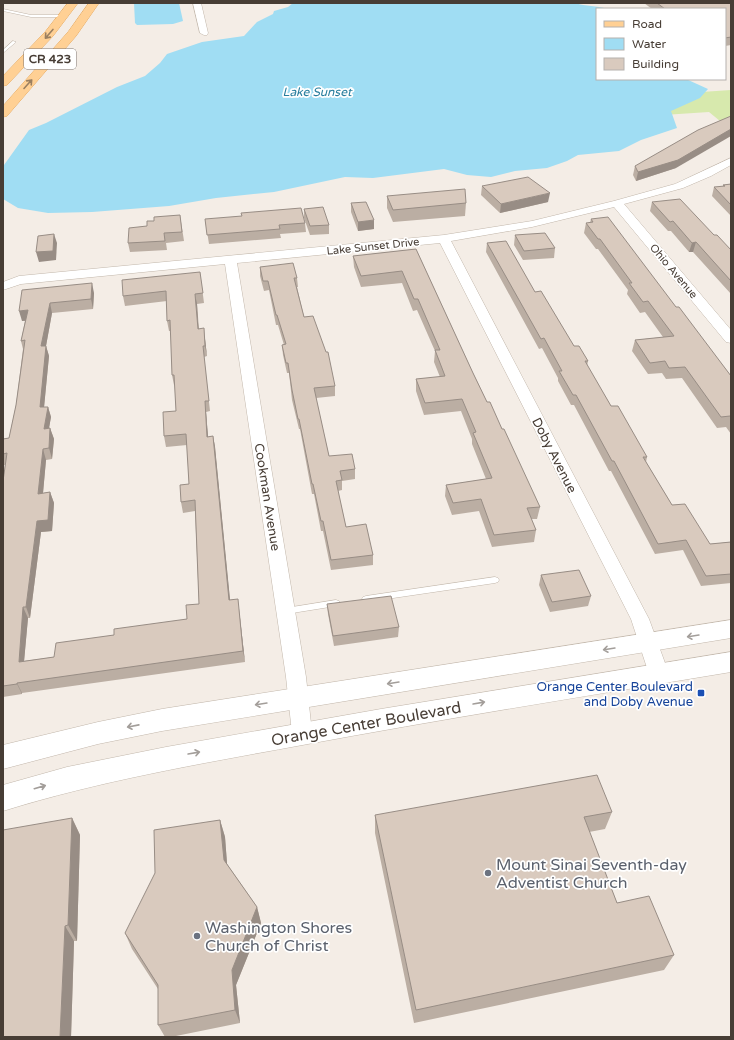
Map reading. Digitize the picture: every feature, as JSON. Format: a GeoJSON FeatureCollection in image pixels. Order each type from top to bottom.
{"type":"FeatureCollection","features":[{"type":"Feature","properties":{"kind":"main road","name":"CR 423"},"geometry":{"type":"LineString","coordinates":[[3,83],[64,16],[73,3]]}},
{"type":"Feature","properties":{"kind":"main road","name":"CR 423"},"geometry":{"type":"LineString","coordinates":[[3,113],[72,34],[86,17],[94,3]]}},
{"type":"Feature","properties":{"kind":"street"},"geometry":{"type":"LineString","coordinates":[[197,3],[204,34]]}},
{"type":"Feature","properties":{"kind":"street","name":"Lake Sunset Drive"},"geometry":{"type":"LineString","coordinates":[[4,286],[19,280],[444,239],[532,224],[679,186],[707,174],[731,161]]}},
{"type":"Feature","properties":{"kind":"street","name":"Ohio Avenue"},"geometry":{"type":"LineString","coordinates":[[617,203],[726,328],[731,339]]}},
{"type":"Feature","properties":{"kind":"street","name":"Doby Avenue"},"geometry":{"type":"LineString","coordinates":[[444,239],[640,618],[659,674]]}},
{"type":"Feature","properties":{"kind":"street","name":"Cookman Avenue"},"geometry":{"type":"LineString","coordinates":[[231,260],[299,697],[302,734]]}},
{"type":"Feature","properties":{"kind":"street"},"geometry":{"type":"LineString","coordinates":[[3,758],[98,733],[162,720],[731,629]]}},
{"type":"Feature","properties":{"kind":"street","name":"Orange Center Boulevard"},"geometry":{"type":"LineString","coordinates":[[3,798],[76,776],[302,734],[731,662]]}},
{"type":"Feature","properties":{"kind":"lane"},"geometry":{"type":"LineString","coordinates":[[3,10],[31,16],[64,16]]}},
{"type":"Feature","properties":{"kind":"lane"},"geometry":{"type":"LineString","coordinates":[[3,52],[14,42]]}},
{"type":"Feature","properties":{"kind":"lane"},"geometry":{"type":"LineString","coordinates":[[358,600],[495,580]]}},
{"type":"Feature","properties":{"kind":"lane"},"geometry":{"type":"LineString","coordinates":[[286,611],[343,602]]}},
{"type":"Feature","properties":{"kind":"green space"},"geometry":{"type":"Polygon","coordinates":[[[731,90],[731,130],[709,112],[633,117],[657,95],[731,90]]]}},
{"type":"Feature","properties":{"kind":"water"},"geometry":{"type":"Polygon","coordinates":[[[134,3],[179,3],[183,21],[173,24],[137,25],[135,23],[134,3]]]}},
{"type":"Feature","properties":{"kind":"water","name":"Lake Sunset"},"geometry":{"type":"Polygon","coordinates":[[[293,3],[576,3],[603,8],[596,8],[596,80],[688,80],[708,89],[700,98],[671,111],[677,128],[641,140],[619,151],[578,155],[567,161],[547,168],[515,171],[491,177],[467,175],[444,169],[373,178],[345,177],[274,192],[216,198],[169,206],[92,212],[48,213],[18,208],[3,199],[4,165],[29,130],[117,87],[145,76],[160,63],[167,54],[202,42],[244,36],[257,22],[273,14],[274,11],[288,7],[293,3]]]}},
{"type":"Feature","properties":{"kind":"building"},"geometry":{"type":"Polygon","coordinates":[[[657,3],[731,3],[731,37],[726,38],[726,8],[664,8],[657,3]]]}},
{"type":"Feature","properties":{"kind":"building"},"geometry":{"type":"Polygon","coordinates":[[[731,116],[731,129],[678,160],[638,172],[635,166],[698,130],[731,116]]]}},
{"type":"Feature","properties":{"kind":"building"},"geometry":{"type":"Polygon","coordinates":[[[528,177],[550,193],[501,204],[482,186],[528,177]]]}},
{"type":"Feature","properties":{"kind":"building"},"geometry":{"type":"Polygon","coordinates":[[[731,184],[731,205],[714,187],[731,184]]]}},
{"type":"Feature","properties":{"kind":"building"},"geometry":{"type":"Polygon","coordinates":[[[465,189],[466,203],[393,210],[387,196],[465,189]]]}},
{"type":"Feature","properties":{"kind":"building"},"geometry":{"type":"Polygon","coordinates":[[[680,199],[714,235],[717,235],[731,250],[731,281],[696,242],[692,243],[673,221],[670,222],[652,202],[680,199]]]}},
{"type":"Feature","properties":{"kind":"building"},"geometry":{"type":"Polygon","coordinates":[[[366,202],[374,220],[358,222],[351,203],[366,202]]]}},
{"type":"Feature","properties":{"kind":"building"},"geometry":{"type":"Polygon","coordinates":[[[323,207],[329,225],[310,226],[304,209],[323,207]]]}},
{"type":"Feature","properties":{"kind":"building"},"geometry":{"type":"Polygon","coordinates":[[[301,208],[305,223],[279,225],[280,229],[207,235],[205,219],[242,216],[241,213],[301,208]]]}},
{"type":"Feature","properties":{"kind":"building"},"geometry":{"type":"Polygon","coordinates":[[[180,215],[182,232],[164,233],[165,241],[128,243],[129,228],[147,226],[147,221],[154,221],[154,217],[180,215]]]}},
{"type":"Feature","properties":{"kind":"building"},"geometry":{"type":"Polygon","coordinates":[[[608,217],[676,307],[679,307],[731,376],[731,417],[721,417],[685,367],[669,368],[665,361],[650,363],[635,340],[674,336],[648,301],[643,302],[629,283],[632,283],[600,239],[598,239],[586,223],[593,222],[591,219],[608,217]]]}},
{"type":"Feature","properties":{"kind":"building"},"geometry":{"type":"Polygon","coordinates":[[[545,233],[555,248],[524,251],[515,235],[545,233]]]}},
{"type":"Feature","properties":{"kind":"building"},"geometry":{"type":"Polygon","coordinates":[[[54,234],[53,251],[36,252],[38,236],[54,234]]]}},
{"type":"Feature","properties":{"kind":"building"},"geometry":{"type":"Polygon","coordinates":[[[506,241],[535,292],[541,291],[574,346],[579,346],[588,361],[585,361],[611,406],[618,406],[647,457],[643,457],[672,505],[685,504],[710,544],[731,542],[731,574],[706,576],[686,540],[658,544],[614,461],[612,461],[576,395],[573,395],[559,371],[562,371],[544,338],[541,339],[487,243],[506,241]]]}},
{"type":"Feature","properties":{"kind":"building"},"geometry":{"type":"Polygon","coordinates":[[[416,249],[473,373],[487,402],[490,402],[502,429],[504,429],[540,507],[527,508],[536,530],[494,535],[481,499],[453,503],[446,485],[492,478],[473,433],[476,432],[462,399],[425,403],[416,379],[445,376],[435,350],[440,350],[418,299],[414,299],[402,271],[361,276],[353,256],[416,249]]]}},
{"type":"Feature","properties":{"kind":"building"},"geometry":{"type":"Polygon","coordinates":[[[293,263],[297,278],[294,278],[304,317],[313,316],[326,352],[328,352],[335,386],[314,388],[329,456],[352,454],[355,469],[340,471],[342,480],[336,481],[346,527],[366,524],[373,555],[331,560],[323,521],[321,521],[312,484],[292,390],[288,363],[286,363],[282,345],[286,344],[276,315],[268,281],[263,281],[260,267],[293,263]]]}},
{"type":"Feature","properties":{"kind":"building"},"geometry":{"type":"Polygon","coordinates":[[[200,272],[203,293],[195,294],[198,329],[204,328],[205,346],[203,346],[209,401],[205,401],[207,437],[213,436],[229,600],[238,599],[243,651],[3,686],[3,481],[7,453],[3,454],[3,439],[9,438],[16,405],[25,340],[21,341],[28,310],[19,311],[22,290],[92,283],[91,299],[50,303],[41,346],[46,346],[40,407],[48,407],[44,429],[50,428],[49,448],[43,449],[38,494],[50,492],[48,520],[37,521],[26,607],[23,607],[19,662],[54,657],[56,643],[114,635],[114,629],[187,619],[186,605],[199,604],[195,500],[181,502],[180,485],[189,484],[186,434],[164,436],[163,412],[176,411],[174,375],[172,375],[170,320],[167,321],[166,291],[123,296],[122,280],[200,272]]]}},
{"type":"Feature","properties":{"kind":"building"},"geometry":{"type":"Polygon","coordinates":[[[579,570],[591,596],[552,602],[541,575],[579,570]]]}},
{"type":"Feature","properties":{"kind":"building"},"geometry":{"type":"Polygon","coordinates":[[[391,596],[399,627],[333,636],[327,604],[391,596]]]}},
{"type":"Feature","properties":{"kind":"building","name":"Mount Sinai Seventh-day Adventist Church"},"geometry":{"type":"Polygon","coordinates":[[[597,775],[612,812],[584,817],[617,903],[649,896],[674,955],[416,1010],[375,815],[597,775]]]}},
{"type":"Feature","properties":{"kind":"building"},"geometry":{"type":"Polygon","coordinates":[[[72,818],[68,925],[65,926],[60,1037],[3,1037],[3,830],[72,818]]]}},
{"type":"Feature","properties":{"kind":"building","name":"Washington Shores Church of Christ"},"geometry":{"type":"Polygon","coordinates":[[[220,820],[224,860],[257,907],[232,970],[235,1010],[158,1025],[158,985],[125,933],[155,873],[154,830],[220,820]]]}},
{"type":"Feature","properties":{"kind":"place","name":"Orange Center Boulevard and Doby Avenue"},"geometry":{"type":"Point","coordinates":[701,693]}},
{"type":"Feature","properties":{"kind":"place","name":"Mount Sinai Seventh-day Adventist Church"},"geometry":{"type":"Point","coordinates":[488,873]}},
{"type":"Feature","properties":{"kind":"place","name":"Washington Shores Church of Christ"},"geometry":{"type":"Point","coordinates":[197,936]}}]}
